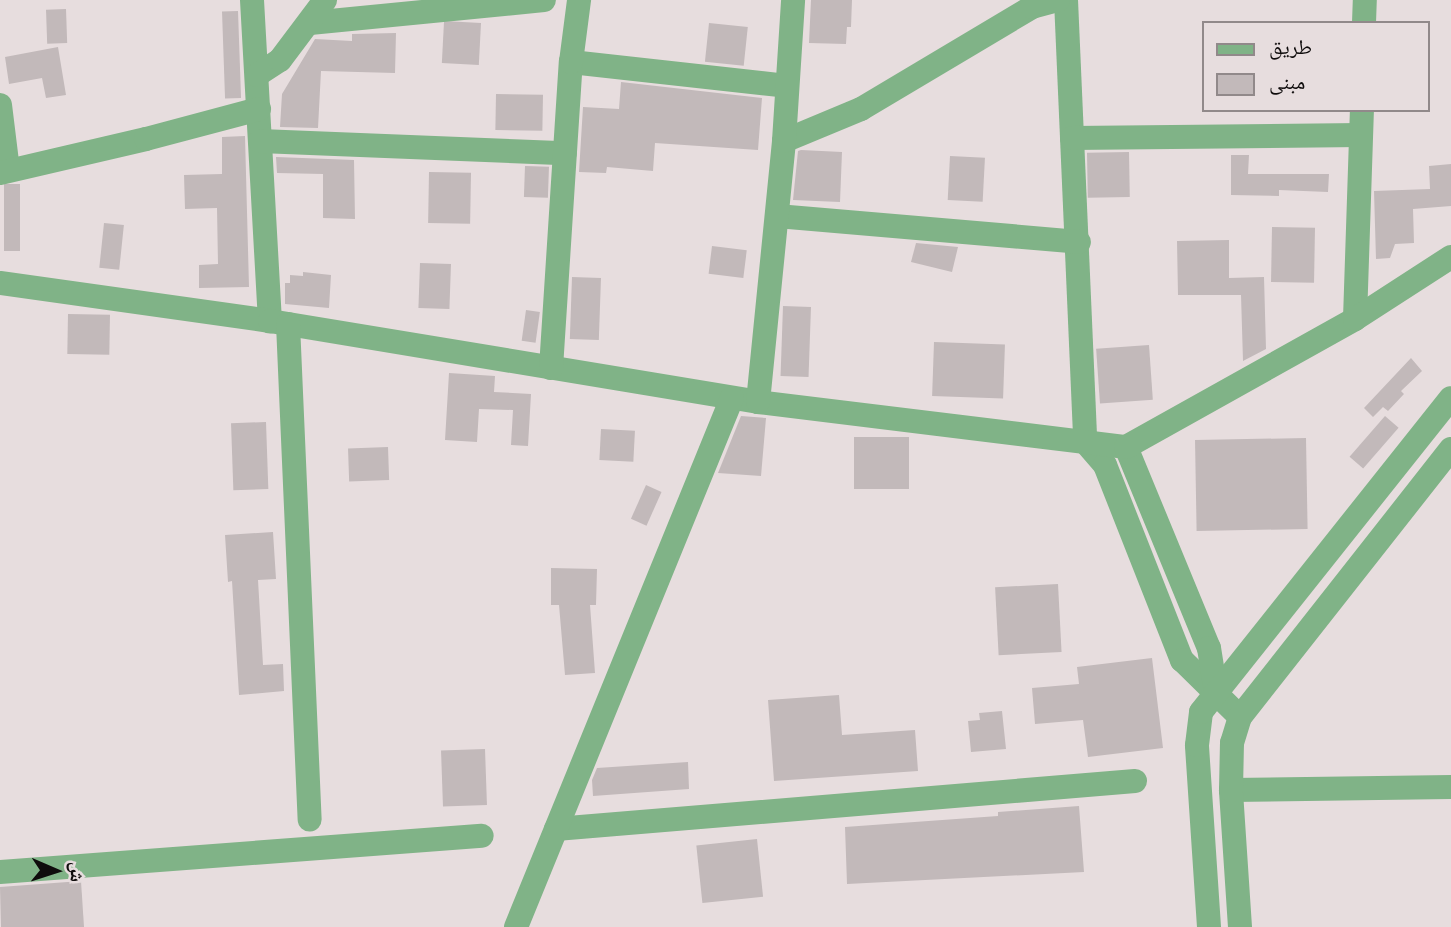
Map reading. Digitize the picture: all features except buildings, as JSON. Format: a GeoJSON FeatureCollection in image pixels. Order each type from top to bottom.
{"type":"FeatureCollection","features":[{"type":"Feature","properties":{"kind":"street"},"geometry":{"type":"LineString","coordinates":[[252,0],[260,141],[279,323],[310,820]]}},
{"type":"Feature","properties":{"kind":"street"},"geometry":{"type":"LineString","coordinates":[[257,75],[280,60],[325,0]]}},
{"type":"Feature","properties":{"kind":"street"},"geometry":{"type":"LineString","coordinates":[[310,23],[544,0]]}},
{"type":"Feature","properties":{"kind":"street"},"geometry":{"type":"LineString","coordinates":[[551,368],[571,62],[579,0]]}},
{"type":"Feature","properties":{"kind":"street"},"geometry":{"type":"LineString","coordinates":[[758,402],[784,141],[793,0]]}},
{"type":"Feature","properties":{"kind":"street"},"geometry":{"type":"LineString","coordinates":[[784,141],[861,108],[1032,7],[1058,0]]}},
{"type":"Feature","properties":{"kind":"street"},"geometry":{"type":"LineString","coordinates":[[1066,0],[1079,242],[1085,442],[1105,465],[1182,660],[1240,716]]}},
{"type":"Feature","properties":{"kind":"street"},"geometry":{"type":"LineString","coordinates":[[1364,21],[1365,0]]}},
{"type":"Feature","properties":{"kind":"street"},"geometry":{"type":"LineString","coordinates":[[571,62],[787,86]]}},
{"type":"Feature","properties":{"kind":"street"},"geometry":{"type":"LineString","coordinates":[[0,105],[4,171],[146,139],[259,109]]}},
{"type":"Feature","properties":{"kind":"street"},"geometry":{"type":"LineString","coordinates":[[1355,320],[1362,112]]}},
{"type":"Feature","properties":{"kind":"street"},"geometry":{"type":"LineString","coordinates":[[1072,138],[1361,135]]}},
{"type":"Feature","properties":{"kind":"street"},"geometry":{"type":"LineString","coordinates":[[260,141],[565,153]]}},
{"type":"Feature","properties":{"kind":"street"},"geometry":{"type":"LineString","coordinates":[[776,216],[1079,242]]}},
{"type":"Feature","properties":{"kind":"street"},"geometry":{"type":"LineString","coordinates":[[0,283],[279,323],[758,402],[1126,447],[1355,320],[1451,257]]}},
{"type":"Feature","properties":{"kind":"street"},"geometry":{"type":"LineString","coordinates":[[516,927],[732,398]]}},
{"type":"Feature","properties":{"kind":"street"},"geometry":{"type":"LineString","coordinates":[[1209,927],[1197,745],[1201,712],[1451,398]]}},
{"type":"Feature","properties":{"kind":"street"},"geometry":{"type":"LineString","coordinates":[[1126,447],[1209,648],[1216,692]]}},
{"type":"Feature","properties":{"kind":"street"},"geometry":{"type":"LineString","coordinates":[[1240,927],[1231,790],[1232,743],[1240,716],[1451,449]]}},
{"type":"Feature","properties":{"kind":"street"},"geometry":{"type":"LineString","coordinates":[[556,829],[1135,781]]}},
{"type":"Feature","properties":{"kind":"street"},"geometry":{"type":"LineString","coordinates":[[1231,790],[1451,787]]}},
{"type":"Feature","properties":{"kind":"street"},"geometry":{"type":"LineString","coordinates":[[0,872],[482,836]]}}]}
